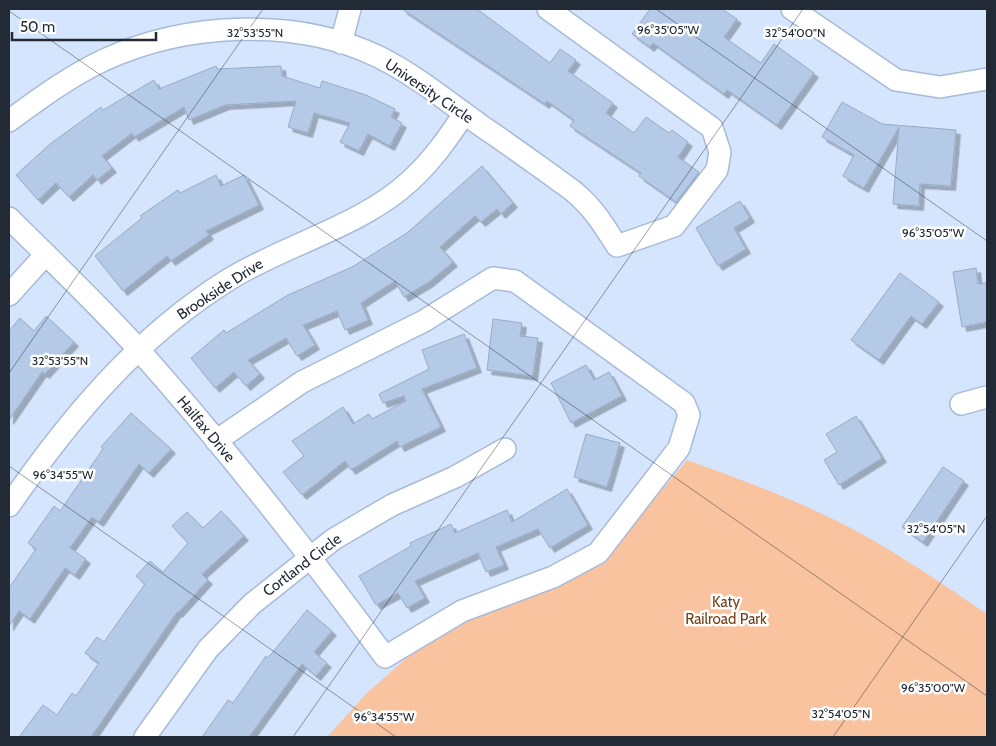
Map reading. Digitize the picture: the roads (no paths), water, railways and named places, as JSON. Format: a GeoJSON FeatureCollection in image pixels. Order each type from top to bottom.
{"type":"FeatureCollection","features":[{"type":"Feature","properties":{"kind":"street"},"geometry":{"type":"LineString","coordinates":[[341,43],[350,9]]}},
{"type":"Feature","properties":{"kind":"street","name":"University Circle"},"geometry":{"type":"LineString","coordinates":[[9,121],[47,93],[104,60],[192,33],[238,28],[287,32],[341,43],[379,57],[422,82],[580,197],[602,222],[617,246],[674,226],[717,170],[720,152],[712,128],[548,9]]}},
{"type":"Feature","properties":{"kind":"street"},"geometry":{"type":"LineString","coordinates":[[792,9],[896,80],[940,88],[987,79]]}},
{"type":"Feature","properties":{"kind":"street","name":"Brookside Drive"},"geometry":{"type":"LineString","coordinates":[[9,506],[48,450],[87,403],[138,349],[187,307],[228,280],[274,254],[316,236],[378,204],[409,183],[434,157],[464,114]]}},
{"type":"Feature","properties":{"kind":"street","name":"Hailfax Drive"},"geometry":{"type":"LineString","coordinates":[[9,218],[138,349],[311,557],[385,657],[462,611],[553,577],[598,553],[679,448],[689,415],[684,403],[515,281],[493,278],[424,321],[302,382],[216,441]]}},
{"type":"Feature","properties":{"kind":"street"},"geometry":{"type":"LineString","coordinates":[[9,295],[46,254]]}},
{"type":"Feature","properties":{"kind":"street"},"geometry":{"type":"LineString","coordinates":[[962,404],[987,397]]}},
{"type":"Feature","properties":{"kind":"street","name":"Cortland Circle"},"geometry":{"type":"LineString","coordinates":[[145,737],[208,650],[252,604],[334,539],[392,505],[455,477],[505,449]]}},
{"type":"Feature","properties":{"kind":"park label","name":"Katy Railroad Park"},"geometry":{"type":"Point","coordinates":[726,610]}}]}
